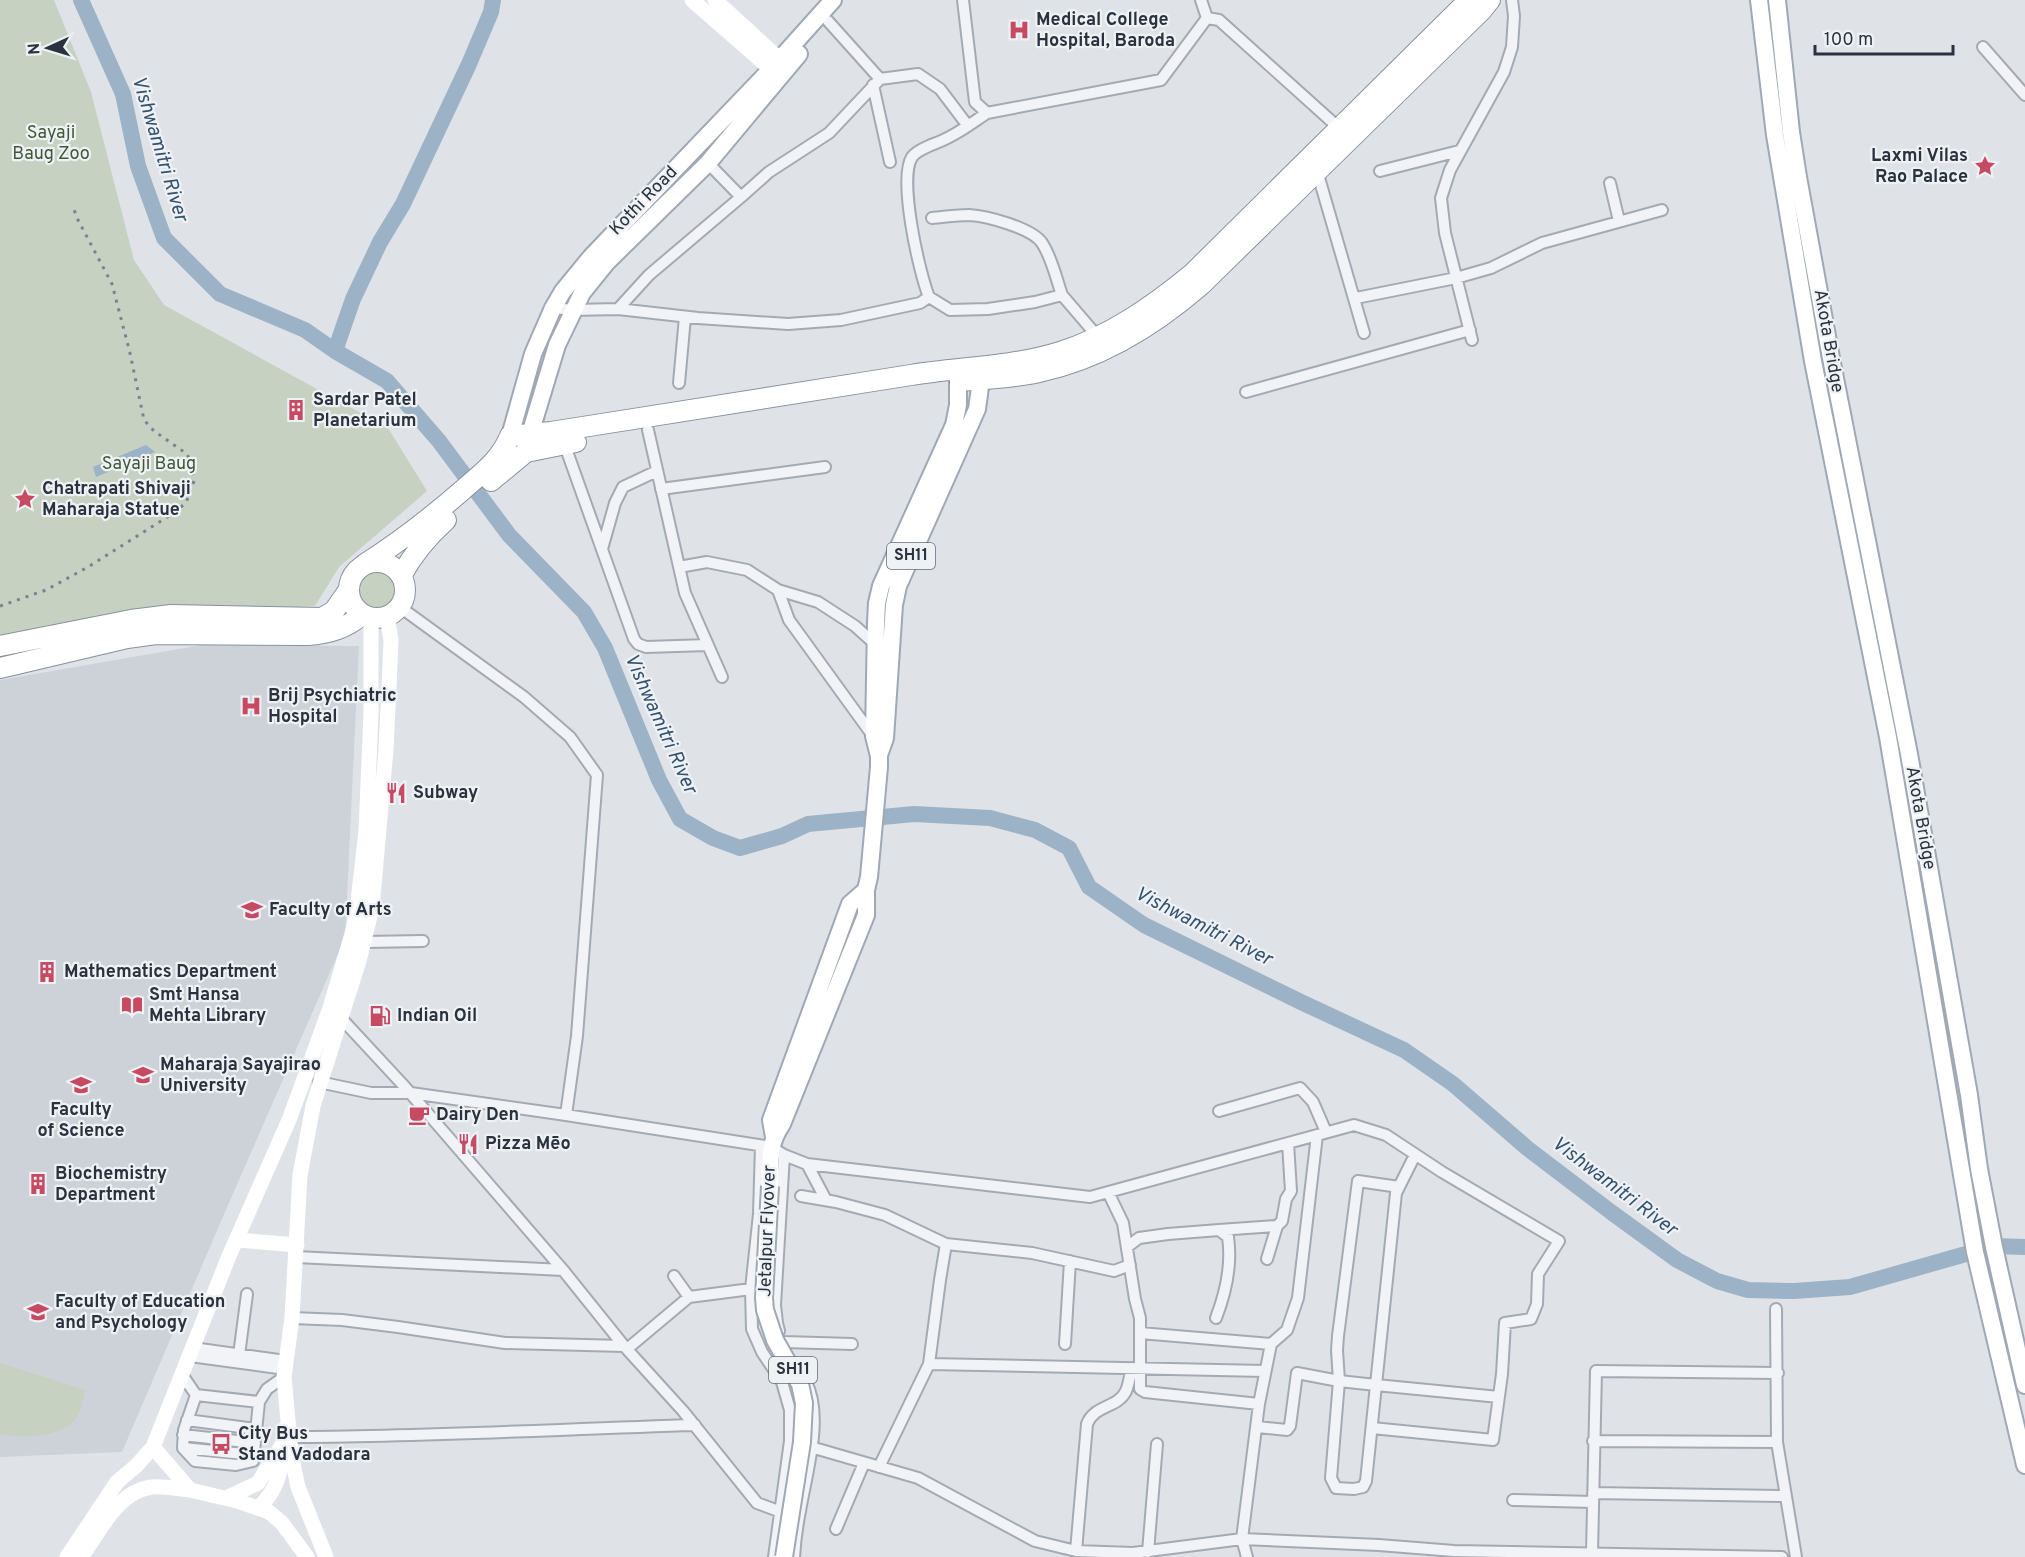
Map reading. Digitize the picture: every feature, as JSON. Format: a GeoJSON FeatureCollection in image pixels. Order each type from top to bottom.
{"type":"FeatureCollection","features":[{"type":"Feature","properties":{"kind":"highway"},"geometry":{"type":"LineString","coordinates":[[980,373],[1062,352],[1120,326],[1171,291],[1192,274],[1468,0]]}},
{"type":"Feature","properties":{"kind":"highway"},"geometry":{"type":"LineString","coordinates":[[401,576],[435,522],[504,454],[528,443],[958,375],[1040,372],[1065,365],[1127,338],[1165,315],[1201,285],[1490,0]]}},
{"type":"Feature","properties":{"kind":"highway"},"geometry":{"type":"LineString","coordinates":[[504,454],[528,443],[564,443],[648,430],[958,375]]}},
{"type":"Feature","properties":{"kind":"highway"},"geometry":{"type":"LineString","coordinates":[[0,646],[131,620],[171,615],[322,618],[334,611],[348,591],[353,574],[402,540],[435,522]]}},
{"type":"Feature","properties":{"kind":"highway"},"geometry":{"type":"LineString","coordinates":[[0,668],[95,645],[156,634],[309,635],[325,633],[380,614],[405,591],[401,576],[396,569],[381,562],[365,564]]}},
{"type":"Feature","properties":{"kind":"highway"},"geometry":{"type":"LineString","coordinates":[[348,591],[355,609],[380,614]]}},
{"type":"Feature","properties":{"kind":"main road"},"geometry":{"type":"LineString","coordinates":[[692,0],[780,68]]}},
{"type":"Feature","properties":{"kind":"main road"},"geometry":{"type":"LineString","coordinates":[[715,0],[780,68]]}},
{"type":"Feature","properties":{"kind":"main road","name":"Kothi Road"},"geometry":{"type":"LineString","coordinates":[[528,443],[557,345],[582,293],[607,262],[708,163],[833,0]]}},
{"type":"Feature","properties":{"kind":"main road","name":"Kothi Road"},"geometry":{"type":"LineString","coordinates":[[504,454],[532,354],[553,308],[564,291],[591,257],[847,0]]}},
{"type":"Feature","properties":{"kind":"main road"},"geometry":{"type":"LineString","coordinates":[[1759,0],[1775,135],[1804,252]]}},
{"type":"Feature","properties":{"kind":"main road"},"geometry":{"type":"LineString","coordinates":[[1777,0],[1815,373],[1888,737],[1975,1252],[2025,1465]]}},
{"type":"Feature","properties":{"kind":"main road","name":"Akota Bridge"},"geometry":{"type":"LineString","coordinates":[[1804,252],[1835,381],[1909,754],[1969,1095],[1979,1169],[2025,1385]]}},
{"type":"Feature","properties":{"kind":"main road","name":"SH11"},"geometry":{"type":"LineString","coordinates":[[879,761],[885,738],[894,605],[898,586],[977,409],[980,373]]}},
{"type":"Feature","properties":{"kind":"main road"},"geometry":{"type":"LineString","coordinates":[[879,761],[874,738],[877,603],[881,586],[954,425],[958,405],[958,375]]}},
{"type":"Feature","properties":{"kind":"main road"},"geometry":{"type":"LineString","coordinates":[[259,1507],[276,1487],[287,1439],[285,1369],[292,1318],[300,1175],[312,1106],[364,942],[372,908],[386,750],[391,640],[380,614]]}},
{"type":"Feature","properties":{"kind":"main road"},"geometry":{"type":"LineString","coordinates":[[67,1557],[117,1482],[153,1447],[237,1240],[289,1120],[330,1008],[357,910],[366,831],[370,714],[380,614]]}},
{"type":"Feature","properties":{"kind":"main road","name":"Jetalpur Flyover"},"geometry":{"type":"LineString","coordinates":[[784,1557],[802,1442],[804,1403],[800,1384],[775,1340],[765,1310],[772,1146],[771,1120],[850,904],[868,884],[879,761]]}},
{"type":"Feature","properties":{"kind":"main road"},"geometry":{"type":"LineString","coordinates":[[237,1240],[259,1240],[296,1251]]}},
{"type":"Feature","properties":{"kind":"main road"},"geometry":{"type":"LineString","coordinates":[[226,1498],[258,1483],[287,1439]]}},
{"type":"Feature","properties":{"kind":"main road"},"geometry":{"type":"LineString","coordinates":[[287,1439],[298,1486],[326,1557]]}},
{"type":"Feature","properties":{"kind":"main road"},"geometry":{"type":"LineString","coordinates":[[153,1447],[190,1490]]}},
{"type":"Feature","properties":{"kind":"main road"},"geometry":{"type":"LineString","coordinates":[[81,1557],[114,1510],[127,1497],[152,1487],[190,1490],[259,1507],[282,1522],[307,1557]]}},
{"type":"Feature","properties":{"kind":"street"},"geometry":{"type":"LineString","coordinates":[[963,0],[975,102],[987,113]]}},
{"type":"Feature","properties":{"kind":"street"},"geometry":{"type":"LineString","coordinates":[[1201,0],[1207,18]]}},
{"type":"Feature","properties":{"kind":"street"},"geometry":{"type":"LineString","coordinates":[[1246,392],[1471,335],[1444,234],[1441,198],[1450,170],[1504,72],[1512,47],[1514,16],[1512,0]]}},
{"type":"Feature","properties":{"kind":"street"},"geometry":{"type":"LineString","coordinates":[[1062,295],[1035,302],[950,310],[929,297],[915,248],[906,187],[912,157],[922,148],[948,140],[987,113],[1161,80],[1207,18]]}},
{"type":"Feature","properties":{"kind":"street"},"geometry":{"type":"LineString","coordinates":[[1207,18],[1219,20],[1339,128]]}},
{"type":"Feature","properties":{"kind":"street"},"geometry":{"type":"LineString","coordinates":[[828,21],[876,82],[890,162]]}},
{"type":"Feature","properties":{"kind":"street"},"geometry":{"type":"LineString","coordinates":[[1983,47],[2025,95]]}},
{"type":"Feature","properties":{"kind":"street"},"geometry":{"type":"LineString","coordinates":[[618,309],[649,275],[769,172],[830,133],[876,82],[918,74],[940,89],[968,126]]}},
{"type":"Feature","properties":{"kind":"street"},"geometry":{"type":"LineString","coordinates":[[1380,171],[1460,151]]}},
{"type":"Feature","properties":{"kind":"street"},"geometry":{"type":"LineString","coordinates":[[708,163],[741,198]]}},
{"type":"Feature","properties":{"kind":"street"},"geometry":{"type":"LineString","coordinates":[[1317,171],[1356,298],[1364,333]]}},
{"type":"Feature","properties":{"kind":"street"},"geometry":{"type":"LineString","coordinates":[[1610,183],[1619,221]]}},
{"type":"Feature","properties":{"kind":"street"},"geometry":{"type":"LineString","coordinates":[[1356,298],[1456,278],[1491,268],[1542,243],[1662,210]]}},
{"type":"Feature","properties":{"kind":"street"},"geometry":{"type":"LineString","coordinates":[[932,218],[971,215],[1020,228],[1032,234],[1041,242],[1049,256],[1062,295],[1098,336]]}},
{"type":"Feature","properties":{"kind":"street"},"geometry":{"type":"LineString","coordinates":[[553,308],[618,309],[685,317],[788,324],[831,321],[920,303],[929,297]]}},
{"type":"Feature","properties":{"kind":"street"},"geometry":{"type":"LineString","coordinates":[[679,383],[685,317]]}},
{"type":"Feature","properties":{"kind":"street"},"geometry":{"type":"LineString","coordinates":[[648,430],[685,593],[722,677]]}},
{"type":"Feature","properties":{"kind":"street"},"geometry":{"type":"LineString","coordinates":[[564,443],[630,629],[638,644],[646,647],[708,645]]}},
{"type":"Feature","properties":{"kind":"street"},"geometry":{"type":"LineString","coordinates":[[661,489],[825,467]]}},
{"type":"Feature","properties":{"kind":"street"},"geometry":{"type":"LineString","coordinates":[[602,549],[615,503],[623,487],[657,471]]}},
{"type":"Feature","properties":{"kind":"street"},"geometry":{"type":"LineString","coordinates":[[679,567],[707,562],[747,570],[778,590],[818,602],[855,626],[875,644]]}},
{"type":"Feature","properties":{"kind":"street"},"geometry":{"type":"LineString","coordinates":[[778,590],[789,620],[874,738]]}},
{"type":"Feature","properties":{"kind":"street"},"geometry":{"type":"LineString","coordinates":[[380,614],[524,697],[570,737],[597,776],[577,1036],[566,1115]]}},
{"type":"Feature","properties":{"kind":"street"},"geometry":{"type":"LineString","coordinates":[[364,942],[423,941]]}},
{"type":"Feature","properties":{"kind":"street"},"geometry":{"type":"LineString","coordinates":[[341,1017],[411,1093],[562,1270],[625,1348],[694,1425],[757,1503],[781,1512]]}},
{"type":"Feature","properties":{"kind":"street"},"geometry":{"type":"LineString","coordinates":[[319,1082],[371,1093],[411,1093],[772,1146],[807,1164],[1090,1197],[1354,1125],[1386,1135],[1415,1155],[1558,1241],[1538,1274],[1537,1304],[1532,1319],[1505,1323],[1493,1440],[1372,1428]]}},
{"type":"Feature","properties":{"kind":"street"},"geometry":{"type":"LineString","coordinates":[[1220,1111],[1300,1088],[1313,1102],[1322,1134],[1298,1298],[1287,1330],[1270,1344],[1259,1404],[1242,1539],[1247,1557]]}},
{"type":"Feature","properties":{"kind":"street"},"geometry":{"type":"LineString","coordinates":[[1267,1259],[1276,1226],[1281,1221],[1286,1199],[1291,1191],[1288,1143]]}},
{"type":"Feature","properties":{"kind":"street"},"geometry":{"type":"LineString","coordinates":[[772,1146],[759,1214],[751,1289],[752,1329],[762,1352],[782,1382],[790,1410],[790,1441],[774,1557]]}},
{"type":"Feature","properties":{"kind":"street"},"geometry":{"type":"LineString","coordinates":[[772,1146],[777,1323],[784,1342],[808,1387],[813,1416],[811,1447],[797,1525],[794,1557]]}},
{"type":"Feature","properties":{"kind":"street"},"geometry":{"type":"LineString","coordinates":[[1399,1187],[1358,1181],[1337,1343],[1339,1381],[1331,1478],[1335,1488],[1363,1487],[1366,1481],[1396,1193],[1399,1187],[1415,1155]]}},
{"type":"Feature","properties":{"kind":"street"},"geometry":{"type":"LineString","coordinates":[[807,1164],[826,1200]]}},
{"type":"Feature","properties":{"kind":"street"},"geometry":{"type":"LineString","coordinates":[[1076,1551],[1087,1424],[1090,1416],[1097,1410],[1121,1399],[1126,1392],[1136,1368],[1140,1333],[1140,1318],[1123,1223],[1108,1192]]}},
{"type":"Feature","properties":{"kind":"street"},"geometry":{"type":"LineString","coordinates":[[801,1196],[885,1215],[946,1244],[1032,1253],[1114,1271],[1130,1265]]}},
{"type":"Feature","properties":{"kind":"street"},"geometry":{"type":"LineString","coordinates":[[1127,1247],[1139,1238],[1276,1226]]}},
{"type":"Feature","properties":{"kind":"street"},"geometry":{"type":"LineString","coordinates":[[1216,1318],[1225,1296],[1230,1250],[1228,1237],[1219,1230]]}},
{"type":"Feature","properties":{"kind":"street"},"geometry":{"type":"LineString","coordinates":[[879,1467],[929,1364],[946,1244]]}},
{"type":"Feature","properties":{"kind":"street"},"geometry":{"type":"LineString","coordinates":[[296,1251],[562,1270]]}},
{"type":"Feature","properties":{"kind":"street"},"geometry":{"type":"LineString","coordinates":[[1065,1344],[1070,1261]]}},
{"type":"Feature","properties":{"kind":"street"},"geometry":{"type":"LineString","coordinates":[[674,1276],[689,1297]]}},
{"type":"Feature","properties":{"kind":"street"},"geometry":{"type":"LineString","coordinates":[[292,1318],[353,1322],[505,1343],[625,1348],[689,1297],[751,1289]]}},
{"type":"Feature","properties":{"kind":"street"},"geometry":{"type":"LineString","coordinates":[[239,1355],[248,1294]]}},
{"type":"Feature","properties":{"kind":"street"},"geometry":{"type":"LineString","coordinates":[[1776,1309],[1777,1442],[1796,1557]]}},
{"type":"Feature","properties":{"kind":"street"},"geometry":{"type":"LineString","coordinates":[[1140,1333],[1270,1344]]}},
{"type":"Feature","properties":{"kind":"street"},"geometry":{"type":"LineString","coordinates":[[784,1342],[852,1344]]}},
{"type":"Feature","properties":{"kind":"street"},"geometry":{"type":"LineString","coordinates":[[192,1352],[239,1355],[285,1369]]}},
{"type":"Feature","properties":{"kind":"street"},"geometry":{"type":"LineString","coordinates":[[192,1352],[285,1369]]}},
{"type":"Feature","properties":{"kind":"street"},"geometry":{"type":"LineString","coordinates":[[929,1364],[1265,1371]]}},
{"type":"Feature","properties":{"kind":"street"},"geometry":{"type":"LineString","coordinates":[[1136,1368],[1140,1389],[1145,1392],[1259,1404]]}},
{"type":"Feature","properties":{"kind":"street"},"geometry":{"type":"LineString","coordinates":[[196,1395],[183,1435],[183,1448],[195,1461],[236,1465],[253,1461],[259,1402],[285,1369]]}},
{"type":"Feature","properties":{"kind":"street"},"geometry":{"type":"LineString","coordinates":[[1592,1553],[1596,1371],[1778,1373]]}},
{"type":"Feature","properties":{"kind":"street"},"geometry":{"type":"LineString","coordinates":[[1257,1427],[1287,1430],[1290,1426],[1297,1373],[1339,1381],[1499,1397]]}},
{"type":"Feature","properties":{"kind":"street"},"geometry":{"type":"LineString","coordinates":[[183,1376],[196,1395],[259,1402]]}},
{"type":"Feature","properties":{"kind":"street"},"geometry":{"type":"LineString","coordinates":[[187,1420],[256,1429]]}},
{"type":"Feature","properties":{"kind":"street"},"geometry":{"type":"LineString","coordinates":[[287,1439],[694,1425]]}},
{"type":"Feature","properties":{"kind":"street"},"geometry":{"type":"LineString","coordinates":[[183,1435],[255,1443]]}},
{"type":"Feature","properties":{"kind":"street"},"geometry":{"type":"LineString","coordinates":[[790,1441],[918,1478],[1035,1541],[1076,1551],[1148,1552],[1242,1539],[1380,1545],[1454,1551],[1782,1557]]}},
{"type":"Feature","properties":{"kind":"street"},"geometry":{"type":"LineString","coordinates":[[1593,1441],[1777,1442]]}},
{"type":"Feature","properties":{"kind":"street"},"geometry":{"type":"LineString","coordinates":[[1148,1552],[1157,1444]]}},
{"type":"Feature","properties":{"kind":"street"},"geometry":{"type":"LineString","coordinates":[[836,1529],[864,1463]]}},
{"type":"Feature","properties":{"kind":"street"},"geometry":{"type":"LineString","coordinates":[[1513,1500],[1786,1496]]}},
{"type":"Feature","properties":{"kind":"shaded area","name":"Maharaja Sayajirao University"},"geometry":{"type":"Polygon","coordinates":[[[202,645],[359,646],[345,938],[122,1452],[0,1457],[0,680],[202,645]]]}},
{"type":"Feature","properties":{"kind":"green space","name":"Sayaji Baug"},"geometry":{"type":"Polygon","coordinates":[[[0,0],[54,0],[91,92],[134,260],[164,305],[388,428],[427,491],[339,567],[315,606],[222,611],[0,639],[0,0]]]}},
{"type":"Feature","properties":{"kind":"green space"},"geometry":{"type":"Polygon","coordinates":[[[377,569],[385,570],[391,575],[396,581],[396,597],[391,603],[385,608],[377,609],[369,608],[363,603],[358,597],[357,589],[358,581],[363,575],[369,570],[377,569]]]}},
{"type":"Feature","properties":{"kind":"green space"},"geometry":{"type":"Polygon","coordinates":[[[0,1363],[85,1390],[76,1419],[66,1427],[49,1434],[18,1436],[0,1434],[0,1363]]]}},
{"type":"Feature","properties":{"kind":"water"},"geometry":{"type":"Polygon","coordinates":[[[146,445],[155,452],[96,477],[93,467],[146,445]]]}},
{"type":"Feature","properties":{"kind":"waterway","name":"Vishwamitri River"},"geometry":{"type":"LineString","coordinates":[[81,0],[123,94],[138,166],[164,238],[220,294],[305,330],[335,351],[387,381],[439,441],[509,535],[584,612],[605,648],[659,780],[680,819],[713,838],[740,848],[782,836],[808,824],[914,814],[990,818],[1035,830],[1069,848],[1089,887],[1144,925],[1404,1050],[1453,1084],[1527,1148],[1611,1212],[1677,1260],[1717,1281],[1748,1290],[1794,1291],[1850,1287],[1994,1246],[2025,1247]]}},
{"type":"Feature","properties":{"kind":"waterway"},"geometry":{"type":"LineString","coordinates":[[335,351],[353,299],[380,242],[403,204],[469,64],[491,12],[493,0]]}},
{"type":"Feature","properties":{"kind":"railway"},"geometry":{"type":"LineString","coordinates":[[0,606],[46,590],[88,567],[169,516],[186,503],[194,481],[192,465],[187,454],[154,431],[144,420],[112,284],[73,207]]}},
{"type":"Feature","properties":{"kind":"place","name":"Medical College Hospital, Baroda"},"geometry":{"type":"Point","coordinates":[1019,30]}},
{"type":"Feature","properties":{"kind":"place","name":"Laxmi Vilas Rao Palace"},"geometry":{"type":"Point","coordinates":[1985,166]}},
{"type":"Feature","properties":{"kind":"place","name":"Sardar Patel Planetarium"},"geometry":{"type":"Point","coordinates":[296,410]}},
{"type":"Feature","properties":{"kind":"place","name":"Chatrapati Shivaji Maharaja Statue"},"geometry":{"type":"Point","coordinates":[25,499]}},
{"type":"Feature","properties":{"kind":"place","name":"Brij Psychiatric Hospital"},"geometry":{"type":"Point","coordinates":[251,706]}},
{"type":"Feature","properties":{"kind":"place","name":"Subway"},"geometry":{"type":"Point","coordinates":[396,793]}},
{"type":"Feature","properties":{"kind":"place","name":"Faculty of Arts"},"geometry":{"type":"Point","coordinates":[252,910]}},
{"type":"Feature","properties":{"kind":"place","name":"Mathematics Department"},"geometry":{"type":"Point","coordinates":[47,972]}},
{"type":"Feature","properties":{"kind":"place","name":"Smt Hansa Mehta Library"},"geometry":{"type":"Point","coordinates":[132,1005]}},
{"type":"Feature","properties":{"kind":"place","name":"Indian Oil"},"geometry":{"type":"Point","coordinates":[380,1016]}},
{"type":"Feature","properties":{"kind":"place","name":"Maharaja Sayajirao University"},"geometry":{"type":"Point","coordinates":[143,1075]}},
{"type":"Feature","properties":{"kind":"place","name":"Faculty of Science"},"geometry":{"type":"Point","coordinates":[81,1085]}},
{"type":"Feature","properties":{"kind":"place","name":"Dairy Den"},"geometry":{"type":"Point","coordinates":[419,1115]}},
{"type":"Feature","properties":{"kind":"place","name":"Pizza Mēo"},"geometry":{"type":"Point","coordinates":[468,1144]}},
{"type":"Feature","properties":{"kind":"place","name":"Biochemistry Department"},"geometry":{"type":"Point","coordinates":[38,1184]}},
{"type":"Feature","properties":{"kind":"place","name":"Faculty of Education and Psychology"},"geometry":{"type":"Point","coordinates":[38,1312]}},
{"type":"Feature","properties":{"kind":"place","name":"City Bus Stand Vadodara"},"geometry":{"type":"Point","coordinates":[221,1444]}},
{"type":"Feature","properties":{"kind":"park label","name":"Sayaji Baug Zoo"},"geometry":{"type":"Point","coordinates":[51,143]}}]}
